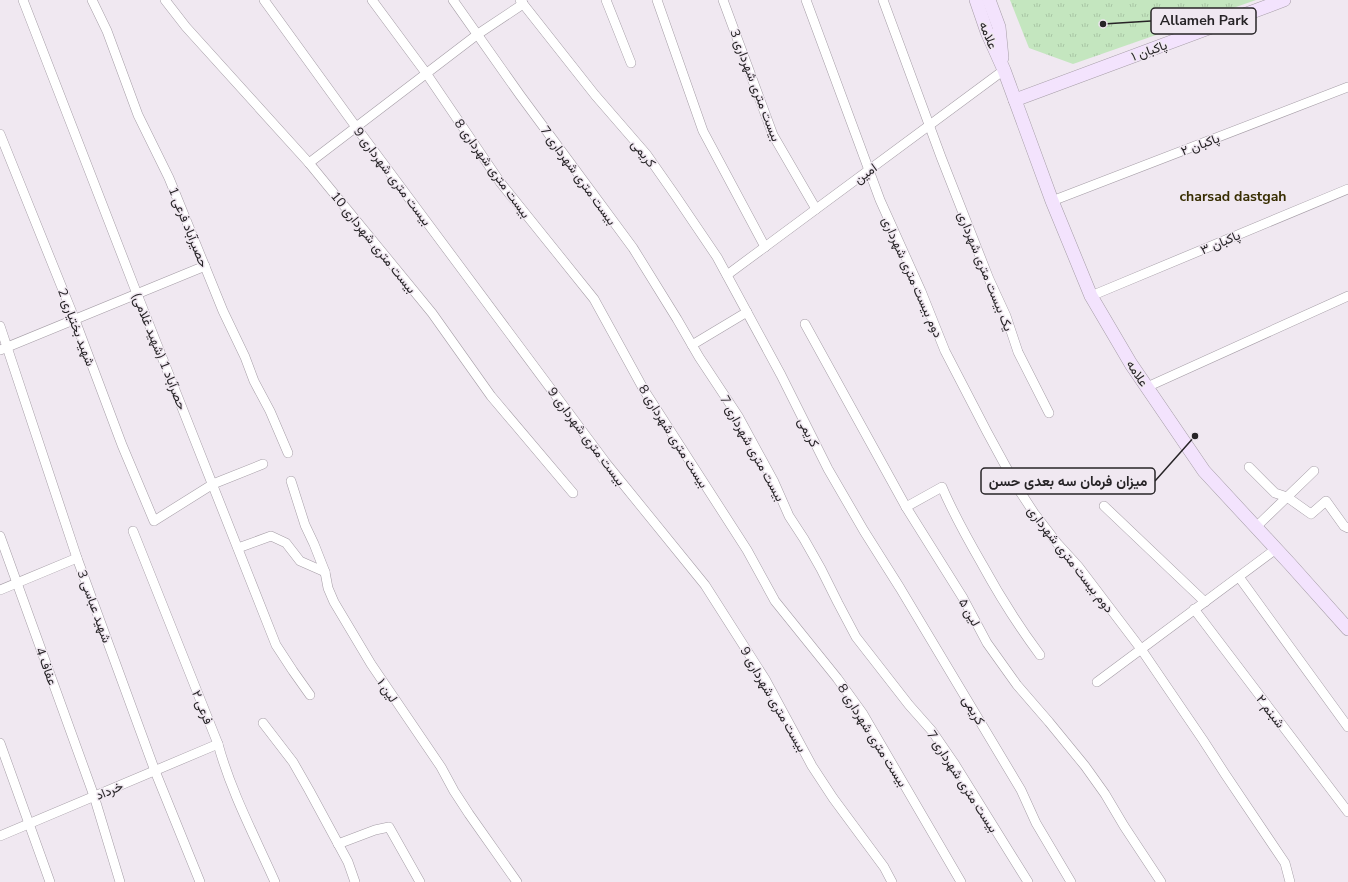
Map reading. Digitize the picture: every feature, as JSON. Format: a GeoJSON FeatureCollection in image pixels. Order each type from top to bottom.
{"type":"FeatureCollection","features":[{"type":"Feature","properties":{"kind":"street","name":"حصرآباد 1 (شهید غلامی)"},"geometry":{"type":"LineString","coordinates":[[23,0],[137,294],[276,645],[310,695]]}},
{"type":"Feature","properties":{"kind":"street","name":"حصیرآباد فرعی 1"},"geometry":{"type":"LineString","coordinates":[[92,0],[110,37],[138,115],[169,178],[223,311],[288,453]]}},
{"type":"Feature","properties":{"kind":"street","name":"بیست متری شهرداری 10"},"geometry":{"type":"LineString","coordinates":[[165,0],[186,27],[309,163],[432,313],[491,396],[573,493]]}},
{"type":"Feature","properties":{"kind":"street","name":"بیست متری شهرداری 9"},"geometry":{"type":"LineString","coordinates":[[264,0],[356,127],[606,463],[705,585],[765,680],[812,766],[833,798],[884,867],[892,882]]}},
{"type":"Feature","properties":{"kind":"street","name":"بیست متری شهرداری 8"},"geometry":{"type":"LineString","coordinates":[[372,0],[426,74],[500,182],[594,299],[644,390],[746,550],[775,601],[838,678],[863,714],[961,882]]}},
{"type":"Feature","properties":{"kind":"street","name":"بیست متری شهرداری 7"},"geometry":{"type":"LineString","coordinates":[[453,0],[511,83],[633,248],[692,345],[738,416],[774,482],[789,516],[822,569],[856,637],[909,705],[932,731],[954,763],[1028,882]]}},
{"type":"Feature","properties":{"kind":"street"},"geometry":{"type":"LineString","coordinates":[[606,0],[631,63]]}},
{"type":"Feature","properties":{"kind":"street"},"geometry":{"type":"LineString","coordinates":[[656,0],[703,131],[765,247]]}},
{"type":"Feature","properties":{"kind":"street","name":"بیست متری شهرداری 3"},"geometry":{"type":"LineString","coordinates":[[723,0],[773,135],[816,210]]}},
{"type":"Feature","properties":{"kind":"street","name":"دوم بیست متری شهرداری"},"geometry":{"type":"LineString","coordinates":[[806,0],[882,207],[921,291],[945,351],[986,432],[1017,487],[1034,513],[1057,543],[1078,566],[1141,649],[1203,740],[1285,863],[1290,882]]}},
{"type":"Feature","properties":{"kind":"street","name":"یک بیست متری شهرداری"},"geometry":{"type":"LineString","coordinates":[[883,0],[951,183],[989,279],[1006,316],[1018,352],[1049,413]]}},
{"type":"Feature","properties":{"kind":"street","name":"علامه"},"geometry":{"type":"LineString","coordinates":[[976,0],[986,32],[1004,70],[1052,201],[1091,296],[1132,364],[1204,471],[1347,626]]}},
{"type":"Feature","properties":{"kind":"street","name":"علامه"},"geometry":{"type":"LineString","coordinates":[[989,0],[999,28],[1004,70]]}},
{"type":"Feature","properties":{"kind":"street","name":"پاکبان ۱"},"geometry":{"type":"LineString","coordinates":[[1015,100],[1284,0]]}},
{"type":"Feature","properties":{"kind":"street"},"geometry":{"type":"LineString","coordinates":[[309,163],[521,1]]}},
{"type":"Feature","properties":{"kind":"street","name":"کریمی"},"geometry":{"type":"LineString","coordinates":[[521,1],[646,155],[717,257],[781,375],[828,469],[1021,790],[1036,823],[1071,882]]}},
{"type":"Feature","properties":{"kind":"street","name":"امین"},"geometry":{"type":"LineString","coordinates":[[727,275],[1004,70]]}},
{"type":"Feature","properties":{"kind":"street","name":"پاکبان ۲"},"geometry":{"type":"LineString","coordinates":[[1052,201],[1348,87]]}},
{"type":"Feature","properties":{"kind":"street","name":"شهید بختیاری 2"},"geometry":{"type":"LineString","coordinates":[[0,134],[122,445],[154,521],[213,484]]}},
{"type":"Feature","properties":{"kind":"street","name":"پاکبان ۳"},"geometry":{"type":"LineString","coordinates":[[1091,296],[1348,189]]}},
{"type":"Feature","properties":{"kind":"street"},"geometry":{"type":"LineString","coordinates":[[4,349],[205,266]]}},
{"type":"Feature","properties":{"kind":"street"},"geometry":{"type":"LineString","coordinates":[[1147,387],[1348,296]]}},
{"type":"Feature","properties":{"kind":"street"},"geometry":{"type":"LineString","coordinates":[[692,345],[747,312]]}},
{"type":"Feature","properties":{"kind":"street","name":"لین ۵"},"geometry":{"type":"LineString","coordinates":[[805,324],[906,507],[963,598],[987,643],[1017,685],[1085,766],[1105,794],[1161,882]]}},
{"type":"Feature","properties":{"kind":"street","name":"شهید عباسی 3"},"geometry":{"type":"LineString","coordinates":[[0,326],[4,349],[154,771],[200,882]]}},
{"type":"Feature","properties":{"kind":"street"},"geometry":{"type":"LineString","coordinates":[[213,484],[263,464]]}},
{"type":"Feature","properties":{"kind":"street"},"geometry":{"type":"LineString","coordinates":[[1249,467],[1275,493],[1287,497],[1311,514],[1326,501],[1344,526],[1348,528]]}},
{"type":"Feature","properties":{"kind":"street"},"geometry":{"type":"LineString","coordinates":[[1256,527],[1314,470]]}},
{"type":"Feature","properties":{"kind":"street","name":"لین ۱"},"geometry":{"type":"LineString","coordinates":[[291,481],[305,525],[325,572],[328,588],[334,602],[358,644],[385,686],[441,768],[469,814],[517,882]]}},
{"type":"Feature","properties":{"kind":"street"},"geometry":{"type":"LineString","coordinates":[[906,507],[942,487],[994,588],[1020,629],[1040,655]]}},
{"type":"Feature","properties":{"kind":"street"},"geometry":{"type":"LineString","coordinates":[[1104,506],[1205,602]]}},
{"type":"Feature","properties":{"kind":"street","name":"۲ فرعی"},"geometry":{"type":"LineString","coordinates":[[133,531],[218,744],[224,768],[275,882]]}},
{"type":"Feature","properties":{"kind":"street","name":"عفاف 4"},"geometry":{"type":"LineString","coordinates":[[0,536],[94,796],[120,882]]}},
{"type":"Feature","properties":{"kind":"street"},"geometry":{"type":"LineString","coordinates":[[238,548],[271,536],[286,543],[300,561],[325,572]]}},
{"type":"Feature","properties":{"kind":"street"},"geometry":{"type":"LineString","coordinates":[[1097,682],[1276,549]]}},
{"type":"Feature","properties":{"kind":"street"},"geometry":{"type":"LineString","coordinates":[[0,590],[78,558]]}},
{"type":"Feature","properties":{"kind":"street"},"geometry":{"type":"LineString","coordinates":[[1239,577],[1348,727]]}},
{"type":"Feature","properties":{"kind":"street","name":"شبنم ۲"},"geometry":{"type":"LineString","coordinates":[[1194,609],[1348,812]]}},
{"type":"Feature","properties":{"kind":"street"},"geometry":{"type":"LineString","coordinates":[[263,723],[292,762],[348,862],[355,882]]}},
{"type":"Feature","properties":{"kind":"street"},"geometry":{"type":"LineString","coordinates":[[0,743],[50,882]]}},
{"type":"Feature","properties":{"kind":"street","name":"خرداد"},"geometry":{"type":"LineString","coordinates":[[0,836],[218,744]]}},
{"type":"Feature","properties":{"kind":"street"},"geometry":{"type":"LineString","coordinates":[[338,844],[375,830],[390,827],[420,882]]}},
{"type":"Feature","properties":{"kind":"green space"},"geometry":{"type":"Polygon","coordinates":[[[1010,0],[1256,0],[1073,64],[1029,48],[1010,0]]]}},
{"type":"Feature","properties":{"kind":"place","name":"Allameh Park"},"geometry":{"type":"Point","coordinates":[1103,24]}},
{"type":"Feature","properties":{"kind":"place","name":"میزان فرمان سه بعدی حسن"},"geometry":{"type":"Point","coordinates":[1195,436]}},
{"type":"Feature","properties":{"kind":"district","name":"charsad dastgah"},"geometry":{"type":"Point","coordinates":[1233,196]}}]}
